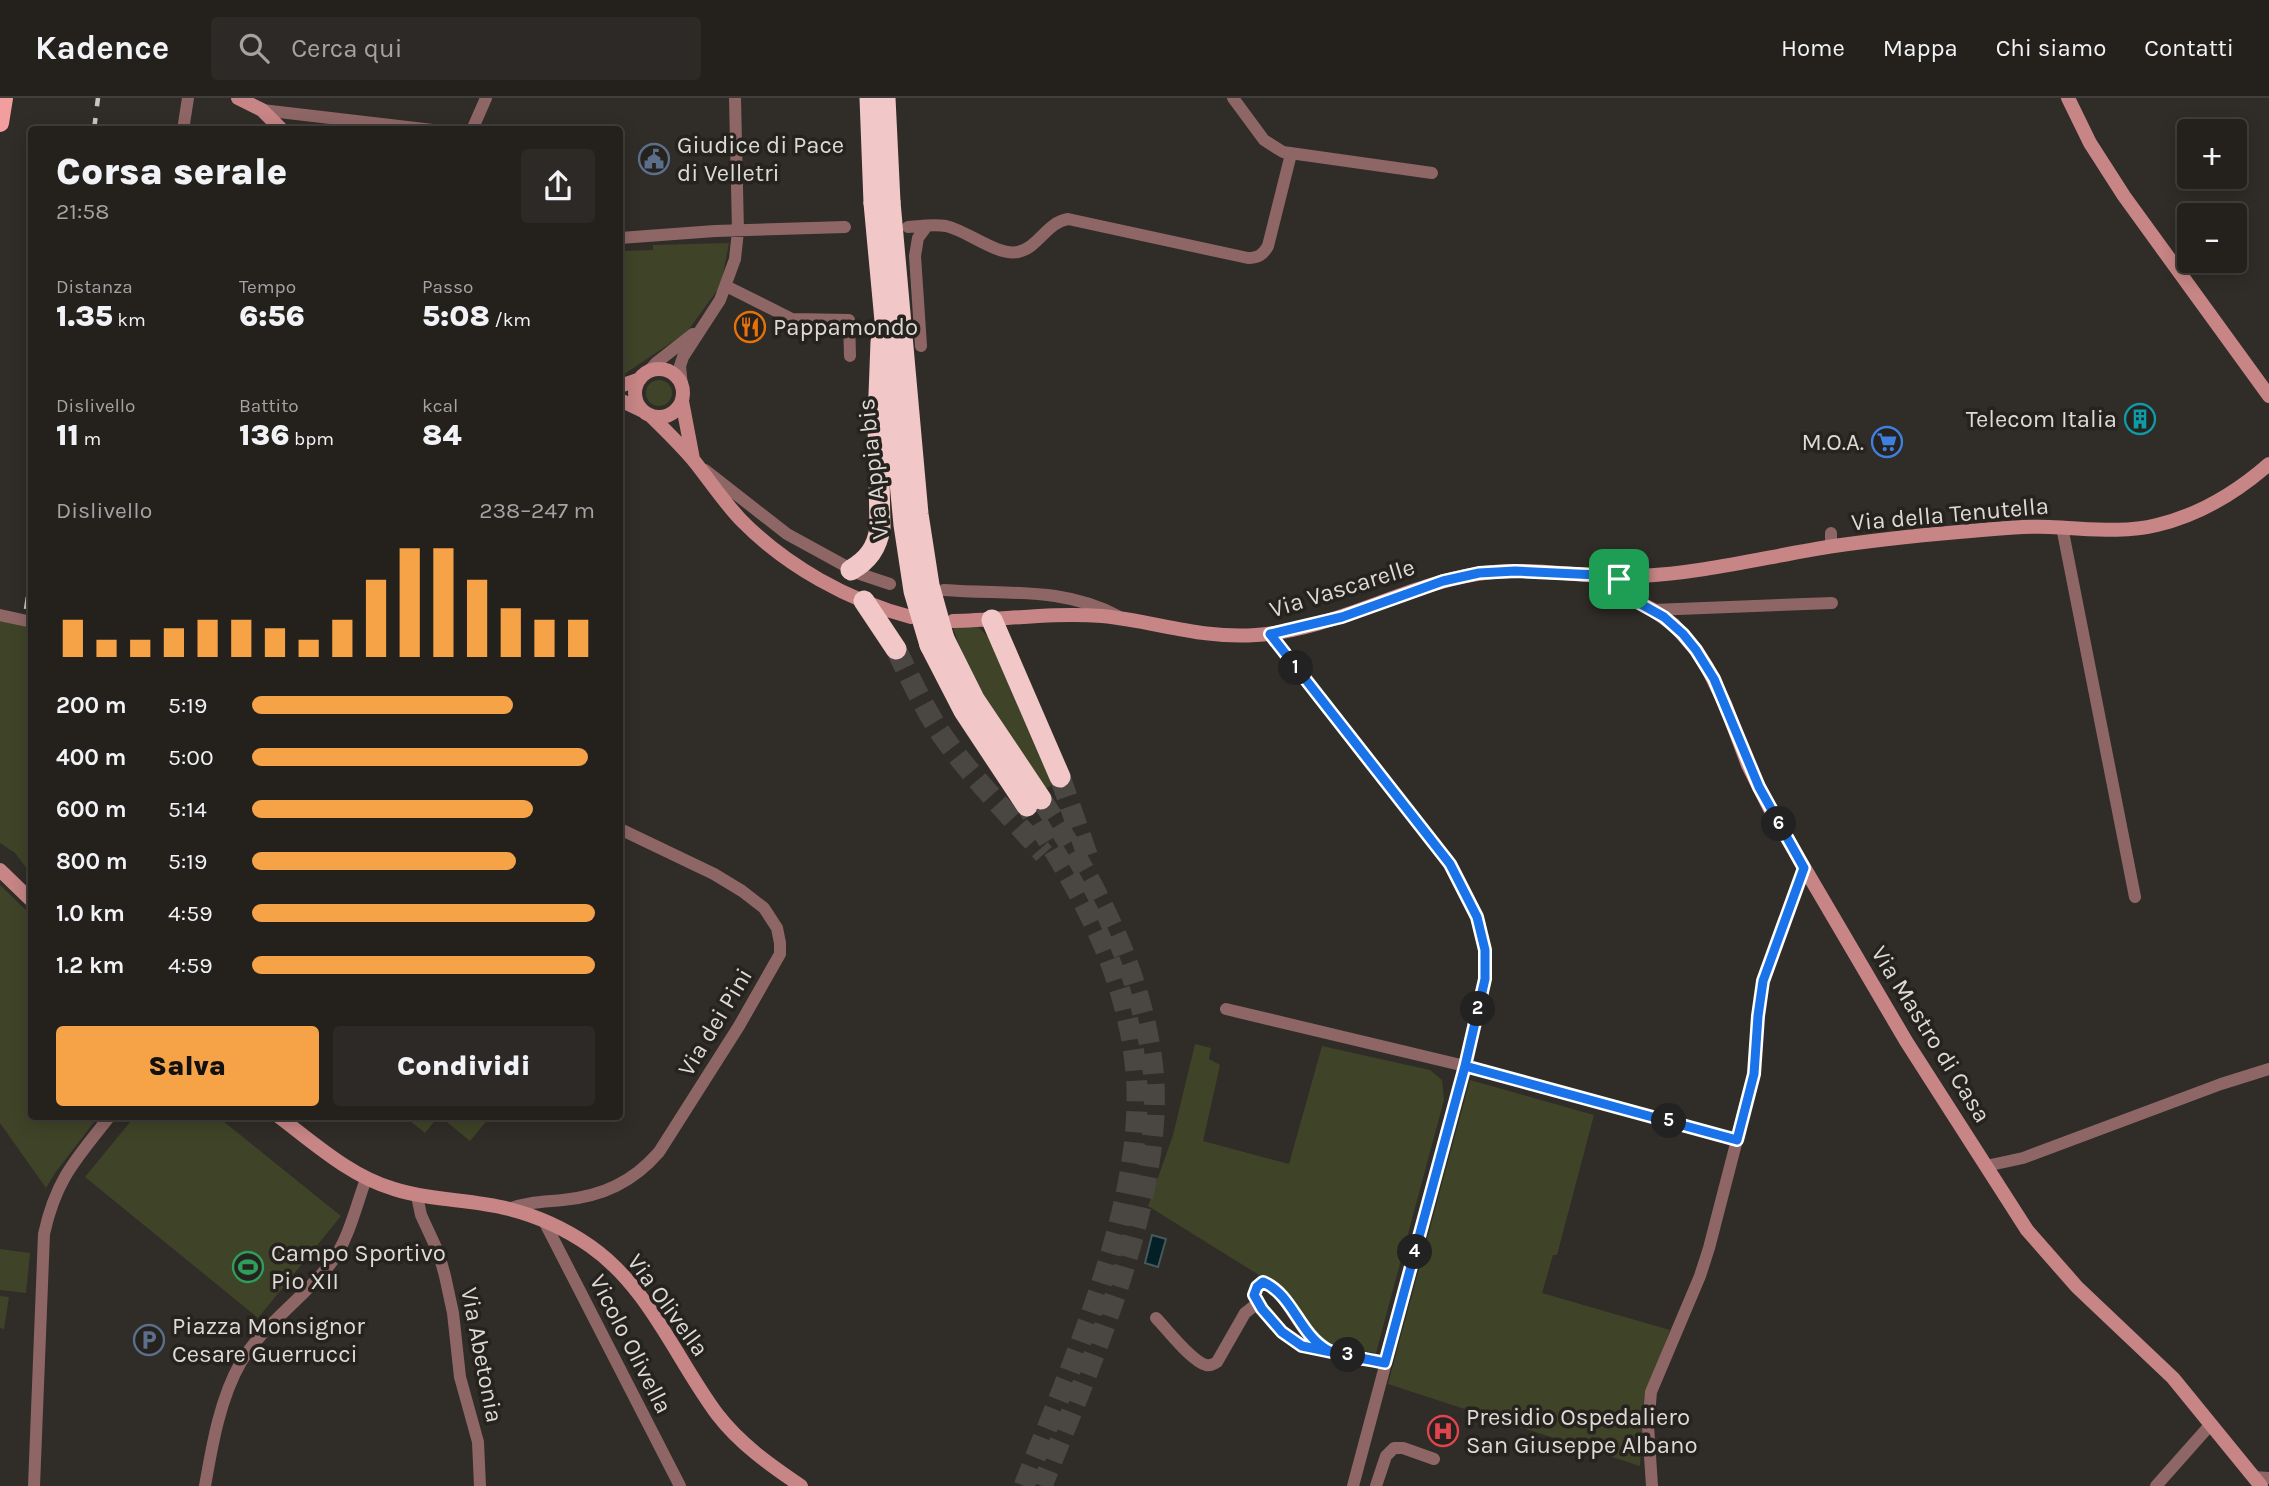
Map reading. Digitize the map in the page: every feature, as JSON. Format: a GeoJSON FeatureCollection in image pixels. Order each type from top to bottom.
{"type":"FeatureCollection","features":[{"type":"Feature","properties":{"kind":"highway","name":"Via Appia bis"},"geometry":{"type":"LineString","coordinates":[[870,98],[918,514],[927,575],[942,635]]}},
{"type":"Feature","properties":{"kind":"highway","name":"Via Appia bis"},"geometry":{"type":"LineString","coordinates":[[885,98],[883,302],[904,525],[914,591],[942,635],[974,699],[1034,803]]}},
{"type":"Feature","properties":{"kind":"highway"},"geometry":{"type":"LineString","coordinates":[[851,570],[864,562],[876,544],[880,528],[878,384],[883,302]]}},
{"type":"Feature","properties":{"kind":"highway"},"geometry":{"type":"LineString","coordinates":[[864,601],[896,649]]}},
{"type":"Feature","properties":{"kind":"highway"},"geometry":{"type":"LineString","coordinates":[[992,620],[1060,778]]}},
{"type":"Feature","properties":{"kind":"main road"},"geometry":{"type":"LineString","coordinates":[[0,123],[3,98]]}},
{"type":"Feature","properties":{"kind":"street"},"geometry":{"type":"LineString","coordinates":[[184,126],[188,98]]}},
{"type":"Feature","properties":{"kind":"street"},"geometry":{"type":"LineString","coordinates":[[474,126],[486,98]]}},
{"type":"Feature","properties":{"kind":"street"},"geometry":{"type":"LineString","coordinates":[[623,401],[647,413],[666,416],[678,408],[682,393],[680,366],[683,357],[716,307],[726,286],[735,259],[738,231],[735,98]]}},
{"type":"Feature","properties":{"kind":"street"},"geometry":{"type":"LineString","coordinates":[[1233,98],[1268,143],[1291,154],[1432,173]]}},
{"type":"Feature","properties":{"kind":"street"},"geometry":{"type":"LineString","coordinates":[[2068,98],[2090,143],[2124,196],[2269,396]]}},
{"type":"Feature","properties":{"kind":"street"},"geometry":{"type":"LineString","coordinates":[[244,99],[262,110],[278,126]]}},
{"type":"Feature","properties":{"kind":"street"},"geometry":{"type":"LineString","coordinates":[[262,110],[399,126]]}},
{"type":"Feature","properties":{"kind":"street"},"geometry":{"type":"LineString","coordinates":[[908,227],[945,226],[994,248],[1018,252],[1055,224],[1068,219],[1255,258],[1268,246],[1291,154]]}},
{"type":"Feature","properties":{"kind":"street"},"geometry":{"type":"LineString","coordinates":[[921,346],[915,256],[918,238],[927,226]]}},
{"type":"Feature","properties":{"kind":"street"},"geometry":{"type":"LineString","coordinates":[[623,238],[845,227]]}},
{"type":"Feature","properties":{"kind":"street"},"geometry":{"type":"LineString","coordinates":[[726,286],[792,319],[849,320],[850,356]]}},
{"type":"Feature","properties":{"kind":"street"},"geometry":{"type":"LineString","coordinates":[[701,327],[660,359],[643,377],[637,386],[636,399],[694,460],[781,530],[851,570],[890,584]]}},
{"type":"Feature","properties":{"kind":"street"},"geometry":{"type":"LineString","coordinates":[[623,385],[643,377],[652,370],[667,371],[678,379],[694,460],[732,509],[765,542],[810,573],[864,601],[911,617]]}},
{"type":"Feature","properties":{"kind":"street","name":"Via della Tenutella"},"geometry":{"type":"LineString","coordinates":[[1619,576],[1702,570],[1831,540],[2026,526],[2155,526],[2191,514],[2227,495],[2269,464]]}},
{"type":"Feature","properties":{"kind":"street"},"geometry":{"type":"LineString","coordinates":[[2062,527],[2135,897]]}},
{"type":"Feature","properties":{"kind":"street","name":"Via Vascarelle"},"geometry":{"type":"LineString","coordinates":[[942,635],[992,620],[1090,615],[1206,635],[1270,634],[1332,620],[1443,581],[1479,573],[1515,571],[1619,576]]}},
{"type":"Feature","properties":{"kind":"street","name":"Via Mastro di Casa"},"geometry":{"type":"LineString","coordinates":[[1619,576],[1619,586],[1623,594],[1653,610],[1683,634],[1707,667],[1725,704],[1748,765],[1804,868],[1906,1041],[2027,1230],[2077,1287],[2165,1369],[2258,1481]]}},
{"type":"Feature","properties":{"kind":"street"},"geometry":{"type":"LineString","coordinates":[[944,590],[1056,595],[1086,602],[1125,620]]}},
{"type":"Feature","properties":{"kind":"street"},"geometry":{"type":"LineString","coordinates":[[1653,610],[1832,603]]}},
{"type":"Feature","properties":{"kind":"street"},"geometry":{"type":"LineString","coordinates":[[0,615],[28,621]]}},
{"type":"Feature","properties":{"kind":"street"},"geometry":{"type":"LineString","coordinates":[[1270,634],[1444,855],[1467,893],[1482,932],[1486,961],[1483,990],[1465,1066],[1353,1486]]}},
{"type":"Feature","properties":{"kind":"street","name":"Via dei Pini"},"geometry":{"type":"LineString","coordinates":[[508,1209],[533,1201],[593,1195],[614,1188],[647,1166],[659,1152],[726,1048],[780,954],[777,928],[764,908],[753,898],[714,874],[623,830]]}},
{"type":"Feature","properties":{"kind":"street"},"geometry":{"type":"LineString","coordinates":[[1652,1486],[1648,1426],[1651,1392],[1703,1267],[1754,1074],[1763,981],[1804,868]]}},
{"type":"Feature","properties":{"kind":"street"},"geometry":{"type":"LineString","coordinates":[[0,870],[28,897]]}},
{"type":"Feature","properties":{"kind":"street"},"geometry":{"type":"LineString","coordinates":[[1226,1009],[1465,1066],[1737,1140]]}},
{"type":"Feature","properties":{"kind":"street"},"geometry":{"type":"LineString","coordinates":[[1986,1166],[2023,1158],[2269,1069]]}},
{"type":"Feature","properties":{"kind":"street"},"geometry":{"type":"LineString","coordinates":[[34,1486],[44,1234],[60,1183],[107,1120]]}},
{"type":"Feature","properties":{"kind":"street","name":"Via Olivella"},"geometry":{"type":"LineString","coordinates":[[283,1120],[366,1179],[417,1196],[508,1209],[544,1221],[589,1245],[618,1270],[653,1315],[724,1423],[758,1456],[801,1486]]}},
{"type":"Feature","properties":{"kind":"street"},"geometry":{"type":"LineString","coordinates":[[205,1486],[215,1436],[234,1376],[259,1338],[332,1261],[344,1240],[366,1179]]}},
{"type":"Feature","properties":{"kind":"street","name":"Via Abetonia"},"geometry":{"type":"LineString","coordinates":[[417,1196],[421,1214],[439,1254],[445,1276],[453,1313],[460,1377],[478,1442],[480,1486]]}},
{"type":"Feature","properties":{"kind":"street","name":"Vicolo Olivella"},"geometry":{"type":"LineString","coordinates":[[544,1221],[680,1486]]}},
{"type":"Feature","properties":{"kind":"street"},"geometry":{"type":"LineString","coordinates":[[1328,1350],[1308,1334],[1279,1294],[1269,1285],[1263,1282],[1257,1287],[1254,1295],[1258,1303],[1282,1332],[1302,1346],[1385,1363]]}},
{"type":"Feature","properties":{"kind":"street"},"geometry":{"type":"LineString","coordinates":[[1156,1318],[1194,1357],[1206,1365],[1213,1364],[1217,1362],[1245,1313],[1258,1303]]}},
{"type":"Feature","properties":{"kind":"street"},"geometry":{"type":"LineString","coordinates":[[2156,1486],[2211,1424]]}},
{"type":"Feature","properties":{"kind":"street"},"geometry":{"type":"LineString","coordinates":[[1376,1486],[1387,1454],[1394,1448],[1403,1448],[1434,1459]]}},
{"type":"Feature","properties":{"kind":"street"},"geometry":{"type":"LineString","coordinates":[[2258,1481],[2269,1478]]}},
{"type":"Feature","properties":{"kind":"green space"},"geometry":{"type":"Polygon","coordinates":[[[729,243],[721,285],[687,332],[623,375],[623,251],[653,250],[653,245],[729,243]]]}},
{"type":"Feature","properties":{"kind":"green space"},"geometry":{"type":"Polygon","coordinates":[[[659,380],[668,384],[672,393],[668,402],[659,406],[650,402],[646,393],[650,384],[659,380]]]}},
{"type":"Feature","properties":{"kind":"green space"},"geometry":{"type":"Polygon","coordinates":[[[0,620],[28,627],[28,870],[15,853],[0,843],[0,620]]]}},
{"type":"Feature","properties":{"kind":"green space"},"geometry":{"type":"Polygon","coordinates":[[[952,625],[978,627],[995,644],[1010,688],[1052,785],[1045,789],[992,711],[970,669],[952,625]]]}},
{"type":"Feature","properties":{"kind":"green space"},"geometry":{"type":"Polygon","coordinates":[[[0,885],[28,912],[28,1120],[96,1120],[46,1188],[0,1123],[0,885]]]}},
{"type":"Feature","properties":{"kind":"green space"},"geometry":{"type":"Polygon","coordinates":[[[1195,1044],[1211,1048],[1209,1059],[1220,1065],[1203,1141],[1289,1164],[1322,1046],[1430,1070],[1442,1080],[1444,1100],[1376,1353],[1336,1347],[1320,1340],[1267,1280],[1148,1206],[1173,1135],[1195,1044]]]}},
{"type":"Feature","properties":{"kind":"green space"},"geometry":{"type":"Polygon","coordinates":[[[1470,1080],[1594,1115],[1557,1255],[1553,1255],[1542,1293],[1670,1330],[1644,1398],[1640,1466],[1388,1384],[1470,1080]]]}},
{"type":"Feature","properties":{"kind":"green space","name":"Campo Sportivo Pio XII"},"geometry":{"type":"Polygon","coordinates":[[[132,1120],[222,1120],[341,1216],[258,1318],[85,1177],[132,1120]]]}},
{"type":"Feature","properties":{"kind":"green space"},"geometry":{"type":"Polygon","coordinates":[[[409,1120],[436,1120],[425,1133],[409,1120]]]}},
{"type":"Feature","properties":{"kind":"green space"},"geometry":{"type":"Polygon","coordinates":[[[444,1120],[488,1120],[470,1141],[444,1120]]]}},
{"type":"Feature","properties":{"kind":"green space"},"geometry":{"type":"Polygon","coordinates":[[[0,1249],[30,1253],[26,1293],[0,1290],[0,1249]]]}},
{"type":"Feature","properties":{"kind":"green space"},"geometry":{"type":"Polygon","coordinates":[[[0,1296],[9,1297],[4,1329],[0,1328],[0,1296]]]}},
{"type":"Feature","properties":{"kind":"water"},"geometry":{"type":"Polygon","coordinates":[[[1152,1235],[1166,1239],[1158,1267],[1145,1263],[1152,1235]]]}},
{"type":"Feature","properties":{"kind":"tunnel"},"geometry":{"type":"LineString","coordinates":[[896,649],[923,704],[942,735],[978,781],[1044,854]]}},
{"type":"Feature","properties":{"kind":"tunnel"},"geometry":{"type":"LineString","coordinates":[[1060,777],[1090,863]]}},
{"type":"Feature","properties":{"kind":"tunnel"},"geometry":{"type":"LineString","coordinates":[[1041,799],[1095,890],[1123,953],[1144,1019],[1151,1054],[1154,1105],[1150,1160],[1122,1273],[1103,1330],[1042,1486]]}},
{"type":"Feature","properties":{"kind":"tunnel"},"geometry":{"type":"LineString","coordinates":[[1024,1486],[1081,1342],[1115,1240],[1135,1139],[1137,1090],[1128,1021],[1109,958],[1077,891],[1027,806]]}},
{"type":"Feature","properties":{"kind":"railway"},"geometry":{"type":"LineString","coordinates":[[94,126],[98,98]]}},
{"type":"Feature","properties":{"kind":"railway"},"geometry":{"type":"LineString","coordinates":[[26,609],[28,596]]}},
{"type":"Feature","properties":{"kind":"place","name":"Giudice di Pace di Velletri"},"geometry":{"type":"Point","coordinates":[654,159]}},
{"type":"Feature","properties":{"kind":"place","name":"Pappamondo"},"geometry":{"type":"Point","coordinates":[750,327]}},
{"type":"Feature","properties":{"kind":"place","name":"Telecom Italia"},"geometry":{"type":"Point","coordinates":[2140,419]}},
{"type":"Feature","properties":{"kind":"place","name":"M.O.A."},"geometry":{"type":"Point","coordinates":[1887,442]}},
{"type":"Feature","properties":{"kind":"place","name":"Campo Sportivo Pio XII"},"geometry":{"type":"Point","coordinates":[248,1267]}},
{"type":"Feature","properties":{"kind":"place","name":"Piazza Monsignor Cesare Guerrucci"},"geometry":{"type":"Point","coordinates":[149,1340]}},
{"type":"Feature","properties":{"kind":"place","name":"Presidio Ospedaliero San Giuseppe Albano"},"geometry":{"type":"Point","coordinates":[1443,1431]}},
{"type":"Feature","properties":{"kind":"route"},"geometry":{"type":"LineString","coordinates":[[1619,579],[1619,576],[1515,571],[1479,573],[1443,581],[1342,617],[1270,634],[1450,864],[1477,917],[1486,961],[1483,990],[1465,1066],[1438,1165],[1385,1363],[1302,1346],[1282,1332],[1258,1303],[1254,1295],[1263,1282],[1279,1294],[1308,1334],[1328,1350],[1385,1363],[1465,1066],[1737,1140],[1754,1074],[1760,993],[1804,868],[1748,765],[1714,679],[1696,650],[1664,617],[1623,594],[1619,579]]}}]}
